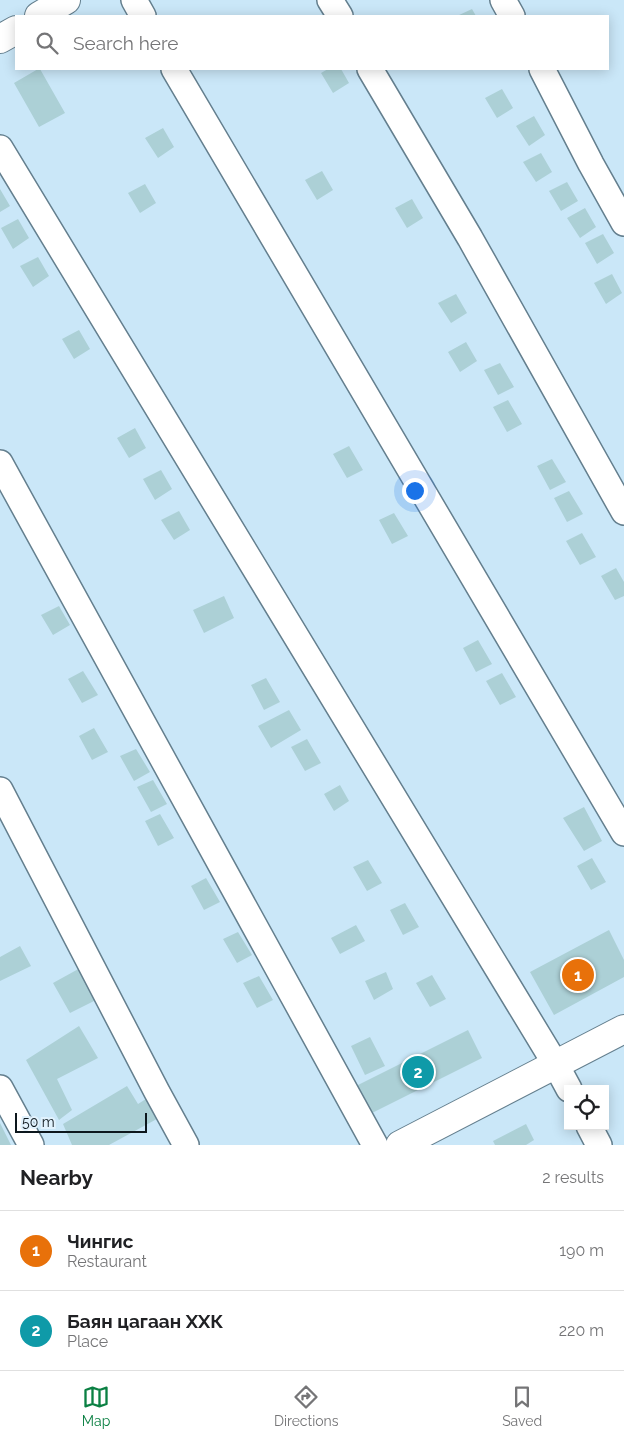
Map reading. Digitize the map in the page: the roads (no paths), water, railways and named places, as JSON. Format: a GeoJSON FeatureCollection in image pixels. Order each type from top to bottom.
{"type":"FeatureCollection","features":[{"type":"Feature","properties":{"kind":"main road"},"geometry":{"type":"LineString","coordinates":[[41,15],[66,0]]}},
{"type":"Feature","properties":{"kind":"main road"},"geometry":{"type":"LineString","coordinates":[[0,39],[15,31]]}},
{"type":"Feature","properties":{"kind":"main road"},"geometry":{"type":"LineString","coordinates":[[400,1145],[624,1029]]}},
{"type":"Feature","properties":{"kind":"street"},"geometry":{"type":"LineString","coordinates":[[134,0],[143,15]]}},
{"type":"Feature","properties":{"kind":"street"},"geometry":{"type":"LineString","coordinates":[[330,0],[339,15]]}},
{"type":"Feature","properties":{"kind":"street"},"geometry":{"type":"LineString","coordinates":[[502,0],[511,15]]}},
{"type":"Feature","properties":{"kind":"street"},"geometry":{"type":"LineString","coordinates":[[175,70],[624,833]]}},
{"type":"Feature","properties":{"kind":"street"},"geometry":{"type":"LineString","coordinates":[[371,70],[470,238],[624,512]]}},
{"type":"Feature","properties":{"kind":"street"},"geometry":{"type":"LineString","coordinates":[[543,70],[624,223]]}},
{"type":"Feature","properties":{"kind":"street"},"geometry":{"type":"LineString","coordinates":[[0,148],[567,1085]]}},
{"type":"Feature","properties":{"kind":"street"},"geometry":{"type":"LineString","coordinates":[[0,463],[375,1145]]}},
{"type":"Feature","properties":{"kind":"street"},"geometry":{"type":"LineString","coordinates":[[0,790],[186,1145]]}},
{"type":"Feature","properties":{"kind":"street"},"geometry":{"type":"LineString","coordinates":[[0,1088],[31,1145]]}},
{"type":"Feature","properties":{"kind":"street"},"geometry":{"type":"LineString","coordinates":[[591,1130],[599,1145]]}},
{"type":"Feature","properties":{"kind":"place","name":"Чингис"},"geometry":{"type":"Point","coordinates":[578,975]}},
{"type":"Feature","properties":{"kind":"place","name":"Баян цагаан ХХК"},"geometry":{"type":"Point","coordinates":[418,1072]}}]}
